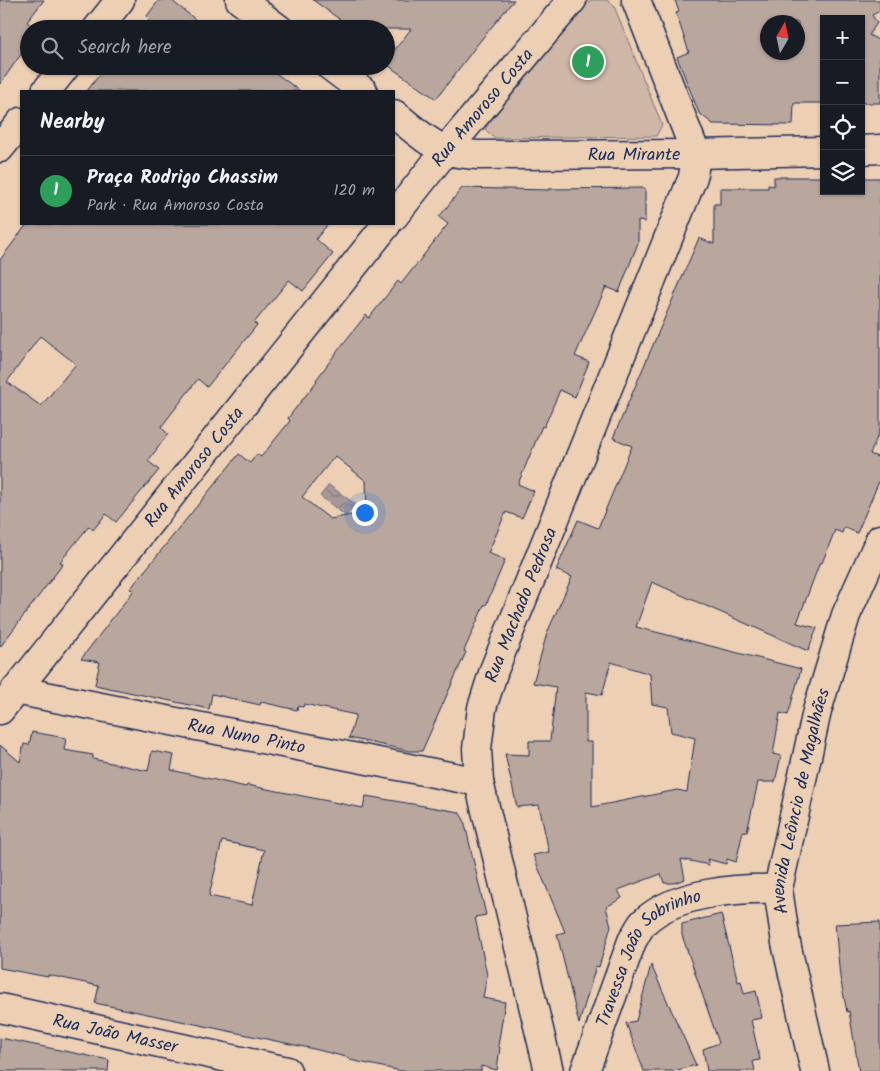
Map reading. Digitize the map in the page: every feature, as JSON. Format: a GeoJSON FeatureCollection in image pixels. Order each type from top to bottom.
{"type":"FeatureCollection","features":[{"type":"Feature","properties":{"kind":"street"},"geometry":{"type":"LineString","coordinates":[[104,20],[120,0]]}},
{"type":"Feature","properties":{"kind":"street"},"geometry":{"type":"LineString","coordinates":[[240,0],[267,20]]}},
{"type":"Feature","properties":{"kind":"street","name":"Rua Amoroso Costa"},"geometry":{"type":"LineString","coordinates":[[395,215],[446,150],[572,0]]}},
{"type":"Feature","properties":{"kind":"street"},"geometry":{"type":"LineString","coordinates":[[636,0],[696,154]]}},
{"type":"Feature","properties":{"kind":"street"},"geometry":{"type":"LineString","coordinates":[[47,90],[59,75]]}},
{"type":"Feature","properties":{"kind":"street"},"geometry":{"type":"LineString","coordinates":[[342,75],[362,90]]}},
{"type":"Feature","properties":{"kind":"street"},"geometry":{"type":"LineString","coordinates":[[395,115],[436,145],[446,150]]}},
{"type":"Feature","properties":{"kind":"street"},"geometry":{"type":"LineString","coordinates":[[0,148],[20,123]]}},
{"type":"Feature","properties":{"kind":"street","name":"Rua Mirante"},"geometry":{"type":"LineString","coordinates":[[446,150],[477,155],[820,151]]}},
{"type":"Feature","properties":{"kind":"street"},"geometry":{"type":"LineString","coordinates":[[865,150],[880,150]]}},
{"type":"Feature","properties":{"kind":"street","name":"Rua Machado Pedrosa"},"geometry":{"type":"LineString","coordinates":[[549,1071],[479,782],[477,749],[482,708],[494,670],[693,177],[696,154]]}},
{"type":"Feature","properties":{"kind":"street","name":"Rua Amoroso Costa"},"geometry":{"type":"LineString","coordinates":[[8,700],[386,225]]}},
{"type":"Feature","properties":{"kind":"street","name":"Avenida Leôncio de Magalhães"},"geometry":{"type":"LineString","coordinates":[[814,1071],[786,943],[778,889],[817,711],[846,615],[880,539]]}},
{"type":"Feature","properties":{"kind":"street","name":"Rua Nuno Pinto"},"geometry":{"type":"LineString","coordinates":[[8,700],[479,782]]}},
{"type":"Feature","properties":{"kind":"street","name":"Travessa João Sobrinho"},"geometry":{"type":"LineString","coordinates":[[585,1071],[632,941],[644,922],[662,909],[690,898],[751,888],[778,889]]}},
{"type":"Feature","properties":{"kind":"street","name":"Rua João Masser"},"geometry":{"type":"LineString","coordinates":[[0,1008],[287,1071]]}},
{"type":"Feature","properties":{"kind":"shaded area"},"geometry":{"type":"Polygon","coordinates":[[[592,0],[607,0],[614,6],[662,125],[656,136],[494,138],[485,129],[492,119],[592,0]]]}},
{"type":"Feature","properties":{"kind":"water"},"geometry":{"type":"Polygon","coordinates":[[[329,485],[355,504],[346,516],[320,496],[329,485]]]}},
{"type":"Feature","properties":{"kind":"building"},"geometry":{"type":"Polygon","coordinates":[[[0,0],[44,0],[29,20],[20,20],[20,56],[0,84],[0,0]]]}},
{"type":"Feature","properties":{"kind":"building"},"geometry":{"type":"Polygon","coordinates":[[[159,0],[171,0],[196,20],[149,20],[147,16],[159,0]]]}},
{"type":"Feature","properties":{"kind":"building"},"geometry":{"type":"Polygon","coordinates":[[[313,0],[514,0],[436,99],[395,70],[395,49],[411,29],[395,29],[395,20],[341,20],[313,0]]]}},
{"type":"Feature","properties":{"kind":"building"},"geometry":{"type":"Polygon","coordinates":[[[675,0],[880,0],[880,11],[872,15],[877,23],[869,35],[880,41],[880,103],[865,103],[865,15],[820,15],[820,103],[794,103],[793,125],[713,124],[699,113],[677,57],[689,52],[676,13],[679,12],[675,0]]]}},
{"type":"Feature","properties":{"kind":"building"},"geometry":{"type":"Polygon","coordinates":[[[99,75],[278,75],[299,90],[88,90],[99,75]]]}},
{"type":"Feature","properties":{"kind":"building"},"geometry":{"type":"Polygon","coordinates":[[[774,177],[820,177],[820,195],[865,195],[865,178],[880,178],[880,430],[870,454],[880,458],[880,479],[857,533],[844,527],[842,533],[835,530],[822,563],[820,562],[797,623],[817,628],[808,651],[652,582],[636,627],[801,669],[788,715],[780,713],[773,754],[781,756],[775,782],[758,782],[747,832],[743,831],[736,862],[727,859],[726,864],[707,859],[709,865],[681,859],[685,879],[674,883],[664,883],[661,874],[618,890],[622,898],[606,907],[611,926],[599,967],[596,966],[579,1024],[557,934],[565,932],[533,855],[549,852],[539,805],[517,807],[505,754],[529,755],[529,741],[550,741],[556,687],[533,683],[547,633],[572,577],[556,570],[578,520],[598,528],[632,446],[613,438],[699,238],[714,244],[714,204],[720,204],[720,188],[768,188],[768,185],[774,186],[774,177]],[[611,662],[602,695],[586,692],[586,742],[592,742],[592,807],[677,790],[687,792],[695,738],[671,732],[668,707],[652,704],[650,674],[611,662]]]}},
{"type":"Feature","properties":{"kind":"building"},"geometry":{"type":"Polygon","coordinates":[[[462,188],[549,190],[645,188],[645,222],[638,221],[638,243],[619,292],[606,287],[575,356],[589,362],[575,397],[560,390],[544,427],[542,426],[518,484],[534,491],[522,518],[506,512],[488,553],[505,560],[422,751],[410,751],[349,738],[356,715],[304,704],[303,707],[298,706],[297,710],[261,702],[260,705],[212,694],[209,709],[95,685],[100,662],[81,659],[134,590],[130,589],[239,454],[250,463],[257,454],[261,457],[290,421],[288,418],[366,315],[369,318],[398,281],[401,284],[448,224],[439,217],[462,188]],[[335,456],[302,497],[330,519],[367,512],[366,481],[335,456]]]}},
{"type":"Feature","properties":{"kind":"building"},"geometry":{"type":"Polygon","coordinates":[[[26,225],[327,225],[316,239],[333,254],[303,291],[289,280],[254,323],[257,325],[207,387],[198,379],[161,427],[168,434],[148,461],[159,470],[116,522],[106,514],[93,530],[89,526],[60,562],[63,564],[0,647],[0,260],[26,225]],[[40,336],[7,382],[41,406],[76,364],[40,336]]]}},
{"type":"Feature","properties":{"kind":"building"},"geometry":{"type":"Polygon","coordinates":[[[32,732],[66,738],[64,750],[93,755],[93,759],[148,771],[152,751],[174,755],[171,770],[246,787],[247,785],[363,808],[366,796],[459,812],[464,820],[486,915],[475,917],[487,975],[483,998],[505,1002],[498,1046],[500,1047],[497,1070],[481,1066],[481,1071],[401,1071],[350,1060],[350,1058],[314,1049],[95,1003],[99,986],[48,975],[48,977],[0,968],[0,745],[20,762],[24,744],[29,745],[32,732]],[[222,841],[209,896],[252,905],[264,850],[222,841]]]}},
{"type":"Feature","properties":{"kind":"building"},"geometry":{"type":"Polygon","coordinates":[[[721,914],[738,982],[741,981],[744,994],[756,991],[762,1018],[751,1020],[760,1060],[753,1061],[755,1071],[707,1071],[703,1049],[719,1043],[682,935],[682,924],[721,914]]]}},
{"type":"Feature","properties":{"kind":"building"},"geometry":{"type":"Polygon","coordinates":[[[880,922],[880,1071],[859,1071],[849,1011],[847,1012],[840,977],[835,924],[880,922]]]}},
{"type":"Feature","properties":{"kind":"building"},"geometry":{"type":"Polygon","coordinates":[[[651,965],[696,1065],[674,1071],[644,1071],[626,1023],[636,1021],[651,965]]]}},
{"type":"Feature","properties":{"kind":"building"},"geometry":{"type":"Polygon","coordinates":[[[0,1038],[109,1060],[108,1071],[0,1071],[0,1038]]]}},
{"type":"Feature","properties":{"kind":"place","name":"Praça Rodrigo Chassim"},"geometry":{"type":"Point","coordinates":[588,62]}}]}
